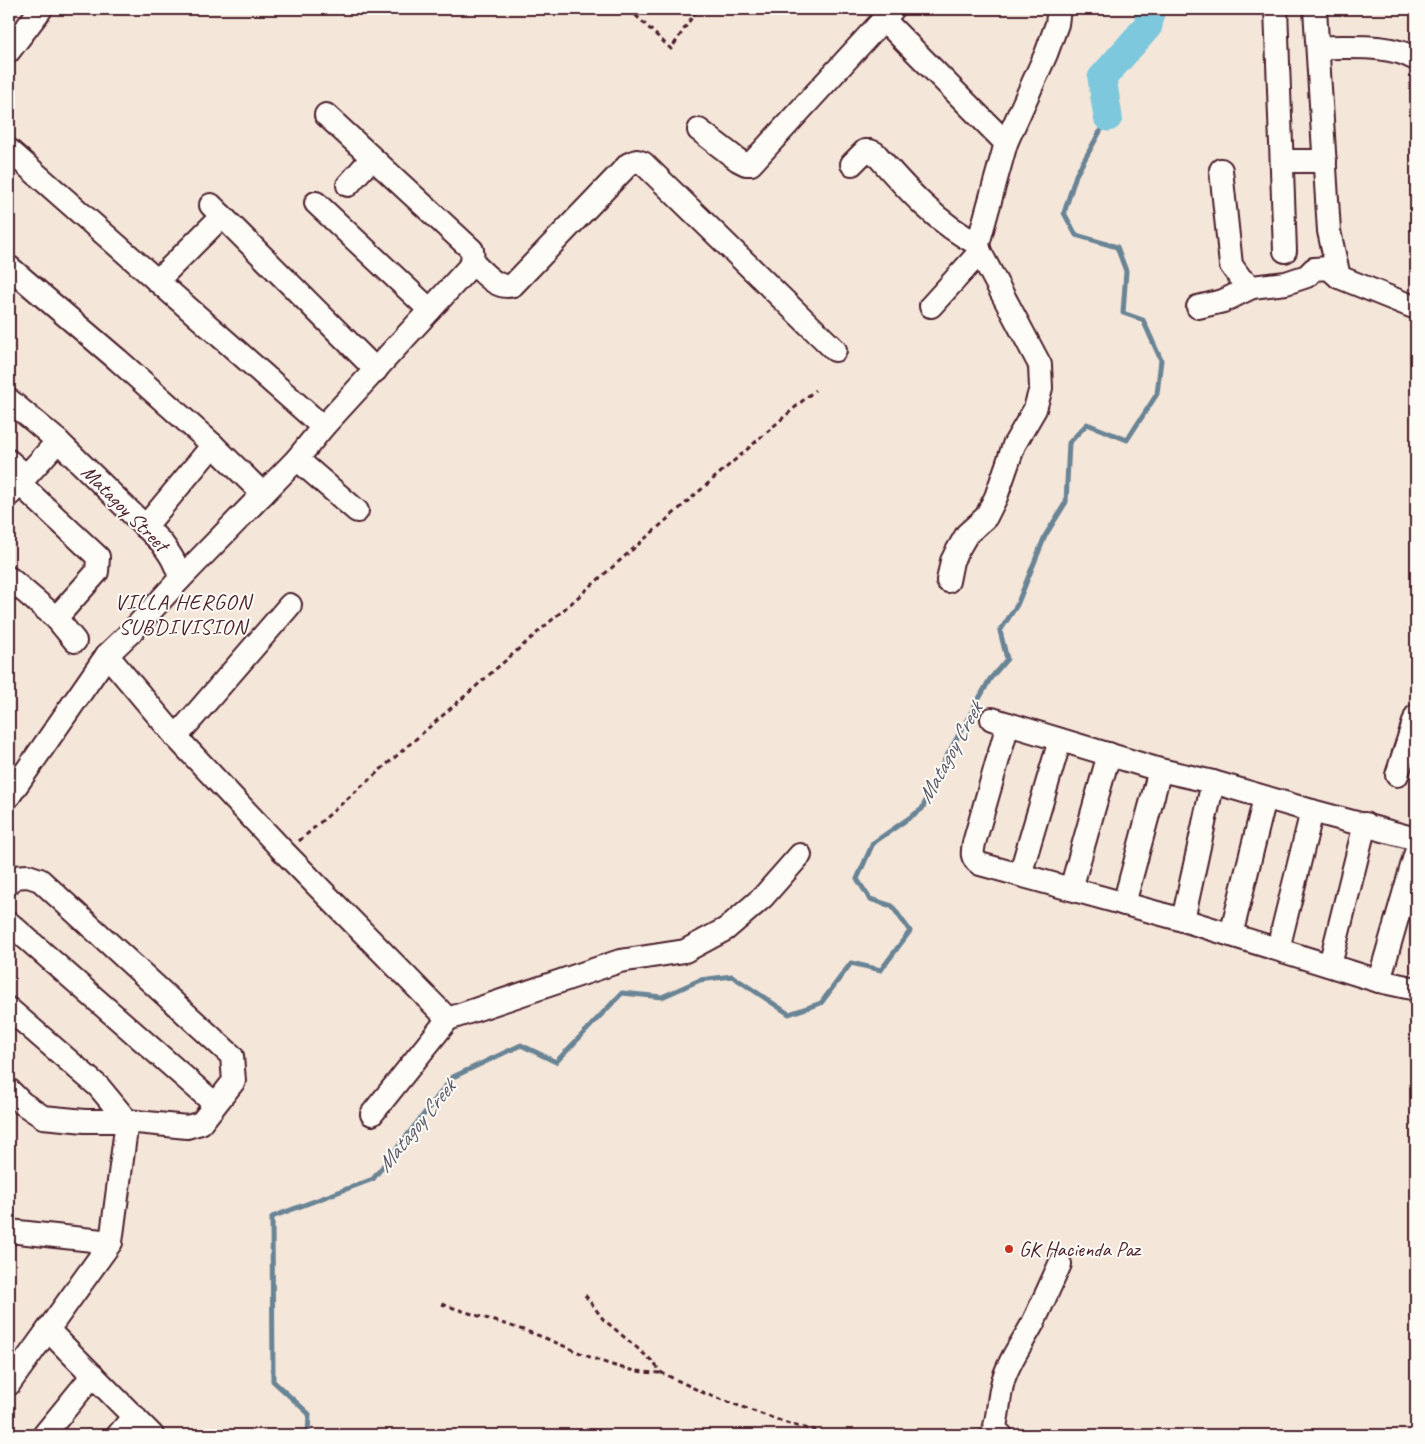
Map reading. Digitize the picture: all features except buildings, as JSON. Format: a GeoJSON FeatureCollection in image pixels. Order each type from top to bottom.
{"type":"FeatureCollection","features":[{"type":"Feature","properties":{"kind":"street"},"geometry":{"type":"LineString","coordinates":[[9,52],[41,9]]}},
{"type":"Feature","properties":{"kind":"street"},"geometry":{"type":"LineString","coordinates":[[931,306],[979,248],[1006,143],[1046,54],[1057,24],[1059,9]]}},
{"type":"Feature","properties":{"kind":"street"},"geometry":{"type":"LineString","coordinates":[[1276,9],[1285,251]]}},
{"type":"Feature","properties":{"kind":"street"},"geometry":{"type":"LineString","coordinates":[[1315,9],[1329,231],[1339,277]]}},
{"type":"Feature","properties":{"kind":"street"},"geometry":{"type":"LineString","coordinates":[[699,130],[738,160],[751,164],[888,14],[1006,143]]}},
{"type":"Feature","properties":{"kind":"street"},"geometry":{"type":"LineString","coordinates":[[1318,47],[1388,49],[1407,54],[1416,60]]}},
{"type":"Feature","properties":{"kind":"street"},"geometry":{"type":"LineString","coordinates":[[326,115],[371,159],[472,250],[473,264],[499,286],[513,285],[629,164],[637,161],[642,163],[835,350]]}},
{"type":"Feature","properties":{"kind":"street"},"geometry":{"type":"LineString","coordinates":[[9,150],[323,427]]}},
{"type":"Feature","properties":{"kind":"street"},"geometry":{"type":"LineString","coordinates":[[852,164],[865,151],[875,153],[914,196],[960,235],[979,248],[1040,365],[1041,388],[1035,409],[1014,445],[996,497],[986,517],[967,534],[956,553],[952,561],[948,581]]}},
{"type":"Feature","properties":{"kind":"street"},"geometry":{"type":"LineString","coordinates":[[348,185],[371,159]]}},
{"type":"Feature","properties":{"kind":"street"},"geometry":{"type":"LineString","coordinates":[[1282,161],[1325,161]]}},
{"type":"Feature","properties":{"kind":"street"},"geometry":{"type":"LineString","coordinates":[[1221,170],[1231,264],[1241,279],[1252,286]]}},
{"type":"Feature","properties":{"kind":"street"},"geometry":{"type":"LineString","coordinates":[[316,203],[430,310]]}},
{"type":"Feature","properties":{"kind":"street"},"geometry":{"type":"LineString","coordinates":[[158,281],[216,210],[376,370]]}},
{"type":"Feature","properties":{"kind":"street"},"geometry":{"type":"LineString","coordinates":[[11,786],[106,655],[134,629],[180,579],[297,460],[323,427],[473,264]]}},
{"type":"Feature","properties":{"kind":"street"},"geometry":{"type":"LineString","coordinates":[[9,267],[118,360],[213,445],[263,494]]}},
{"type":"Feature","properties":{"kind":"street"},"geometry":{"type":"LineString","coordinates":[[1198,307],[1224,301],[1252,286],[1286,283],[1307,276],[1314,269],[1329,268],[1339,277],[1416,308]]}},
{"type":"Feature","properties":{"kind":"street","name":"Matagoy Street"},"geometry":{"type":"LineString","coordinates":[[9,400],[58,441],[146,527],[171,555],[180,579]]}},
{"type":"Feature","properties":{"kind":"street"},"geometry":{"type":"LineString","coordinates":[[18,485],[58,441]]}},
{"type":"Feature","properties":{"kind":"street"},"geometry":{"type":"LineString","coordinates":[[146,527],[213,445]]}},
{"type":"Feature","properties":{"kind":"street"},"geometry":{"type":"LineString","coordinates":[[297,460],[357,511]]}},
{"type":"Feature","properties":{"kind":"street"},"geometry":{"type":"LineString","coordinates":[[9,461],[18,485],[98,557],[97,572],[56,618]]}},
{"type":"Feature","properties":{"kind":"street"},"geometry":{"type":"LineString","coordinates":[[9,578],[56,618],[75,640]]}},
{"type":"Feature","properties":{"kind":"street"},"geometry":{"type":"LineString","coordinates":[[176,737],[290,605]]}},
{"type":"Feature","properties":{"kind":"street"},"geometry":{"type":"LineString","coordinates":[[106,655],[176,737],[285,853],[448,1019]]}},
{"type":"Feature","properties":{"kind":"street"},"geometry":{"type":"LineString","coordinates":[[1397,775],[1416,716]]}},
{"type":"Feature","properties":{"kind":"street"},"geometry":{"type":"LineString","coordinates":[[1416,839],[1213,782],[1160,770],[1000,722],[972,853],[974,860],[980,864],[1183,920],[1379,981],[1416,989]]}},
{"type":"Feature","properties":{"kind":"street"},"geometry":{"type":"LineString","coordinates":[[1020,875],[1060,740]]}},
{"type":"Feature","properties":{"kind":"street"},"geometry":{"type":"LineString","coordinates":[[1071,889],[1109,754]]}},
{"type":"Feature","properties":{"kind":"street"},"geometry":{"type":"LineString","coordinates":[[1124,904],[1160,770]]}},
{"type":"Feature","properties":{"kind":"street"},"geometry":{"type":"LineString","coordinates":[[1183,920],[1213,782]]}},
{"type":"Feature","properties":{"kind":"street"},"geometry":{"type":"LineString","coordinates":[[1231,935],[1265,798]]}},
{"type":"Feature","properties":{"kind":"street"},"geometry":{"type":"LineString","coordinates":[[1278,950],[1312,811]]}},
{"type":"Feature","properties":{"kind":"street"},"geometry":{"type":"LineString","coordinates":[[1330,965],[1365,824]]}},
{"type":"Feature","properties":{"kind":"street"},"geometry":{"type":"LineString","coordinates":[[1379,981],[1416,852]]}},
{"type":"Feature","properties":{"kind":"street"},"geometry":{"type":"LineString","coordinates":[[372,1114],[448,1019],[620,960],[685,951],[726,929],[763,897],[800,855]]}},
{"type":"Feature","properties":{"kind":"street"},"geometry":{"type":"LineString","coordinates":[[9,883],[13,878],[28,876],[40,880],[232,1056],[234,1081],[200,1123],[188,1127],[127,1121],[43,1117],[9,1090]]}},
{"type":"Feature","properties":{"kind":"street"},"geometry":{"type":"LineString","coordinates":[[9,923],[216,1104]]}},
{"type":"Feature","properties":{"kind":"street"},"geometry":{"type":"LineString","coordinates":[[9,1009],[99,1088],[127,1121],[111,1242],[9,1384]]}},
{"type":"Feature","properties":{"kind":"street"},"geometry":{"type":"LineString","coordinates":[[9,1231],[111,1242]]}},
{"type":"Feature","properties":{"kind":"street"},"geometry":{"type":"LineString","coordinates":[[1001,1435],[993,1433],[997,1424],[998,1404],[1003,1380],[1013,1356],[1032,1324],[1060,1264]]}},
{"type":"Feature","properties":{"kind":"street"},"geometry":{"type":"LineString","coordinates":[[48,1330],[152,1435]]}},
{"type":"Feature","properties":{"kind":"street"},"geometry":{"type":"LineString","coordinates":[[44,1435],[93,1375]]}},
{"type":"Feature","properties":{"kind":"street"},"geometry":{"type":"LineString","coordinates":[[118,1435],[134,1416]]}},
{"type":"Feature","properties":{"kind":"path"},"geometry":{"type":"LineString","coordinates":[[629,9],[671,49],[694,14],[700,9]]}},
{"type":"Feature","properties":{"kind":"path"},"geometry":{"type":"LineString","coordinates":[[285,853],[815,390]]}},
{"type":"Feature","properties":{"kind":"path"},"geometry":{"type":"LineString","coordinates":[[585,1295],[603,1319],[650,1358],[662,1373]]}},
{"type":"Feature","properties":{"kind":"path"},"geometry":{"type":"LineString","coordinates":[[442,1304],[544,1338],[594,1360],[627,1370],[662,1373],[706,1394],[792,1425],[836,1435]]}},
{"type":"Feature","properties":{"kind":"waterway","name":"Matagoy Creek"},"geometry":{"type":"LineString","coordinates":[[1108,117],[1102,78],[1148,26],[1150,12],[1148,9]]}},
{"type":"Feature","properties":{"kind":"waterway","name":"Matagoy Creek"},"geometry":{"type":"LineString","coordinates":[[308,1435],[309,1414],[273,1381],[272,1217],[373,1179],[453,1077],[521,1045],[556,1062],[622,993],[662,997],[700,980],[732,976],[789,1014],[821,1003],[851,963],[881,970],[910,931],[892,906],[870,899],[857,879],[873,843],[922,809],[943,763],[990,679],[1007,659],[1000,631],[1017,605],[1045,536],[1066,502],[1069,443],[1087,424],[1127,440],[1157,394],[1161,360],[1143,320],[1123,313],[1126,271],[1117,247],[1076,235],[1064,213],[1076,175],[1108,117]]}},
{"type":"Feature","properties":{"kind":"place","name":"GK Hacienda Paz"},"geometry":{"type":"Point","coordinates":[1009,1249]}},
{"type":"Feature","properties":{"kind":"district","name":"VILLA HERGON SUBDIVISION"},"geometry":{"type":"Point","coordinates":[183,614]}}]}
